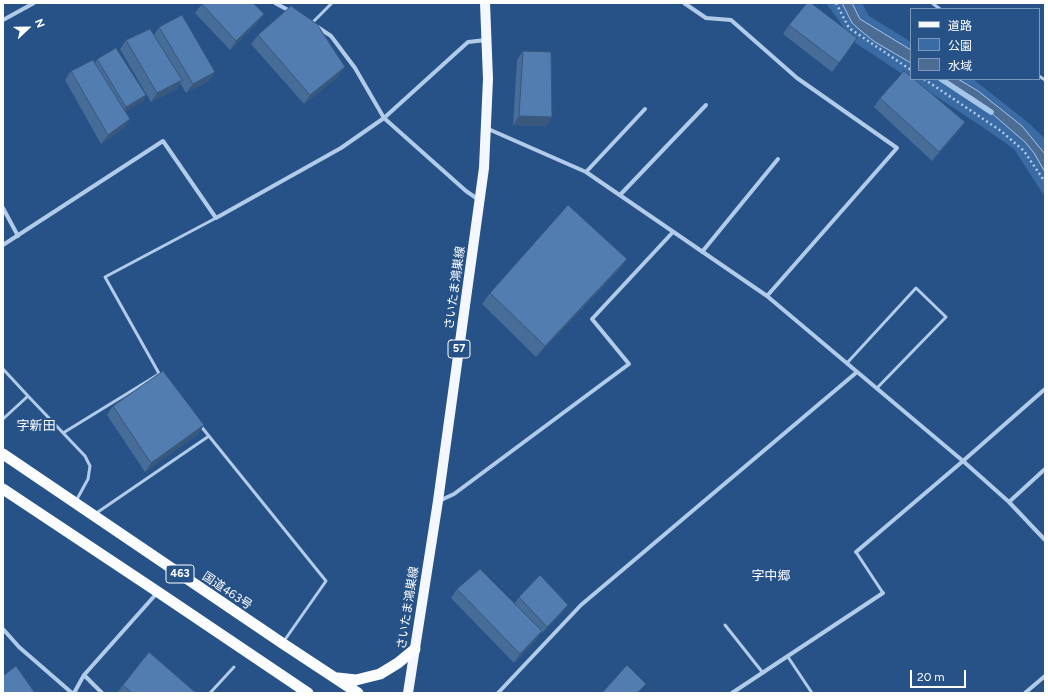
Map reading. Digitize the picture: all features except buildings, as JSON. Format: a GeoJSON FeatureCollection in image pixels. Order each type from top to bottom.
{"type":"FeatureCollection","features":[{"type":"Feature","properties":{"kind":"highway","name":"国道463号"},"geometry":{"type":"LineString","coordinates":[[3,454],[358,693]]}},
{"type":"Feature","properties":{"kind":"highway","name":"463"},"geometry":{"type":"LineString","coordinates":[[3,489],[308,693]]}},
{"type":"Feature","properties":{"kind":"highway"},"geometry":{"type":"LineString","coordinates":[[335,677],[356,680],[380,674],[398,663],[415,649]]}},
{"type":"Feature","properties":{"kind":"main road","name":"さいたま鴻巣線"},"geometry":{"type":"LineString","coordinates":[[408,693],[438,501],[484,168],[488,79],[485,3]]}},
{"type":"Feature","properties":{"kind":"street"},"geometry":{"type":"LineString","coordinates":[[3,20],[34,3]]}},
{"type":"Feature","properties":{"kind":"street"},"geometry":{"type":"LineString","coordinates":[[275,3],[294,13]]}},
{"type":"Feature","properties":{"kind":"street"},"geometry":{"type":"LineString","coordinates":[[684,3],[706,18],[731,20],[797,78],[897,148],[767,296]]}},
{"type":"Feature","properties":{"kind":"street"},"geometry":{"type":"LineString","coordinates":[[306,20],[331,36],[355,68],[384,118],[466,191],[480,200]]}},
{"type":"Feature","properties":{"kind":"street"},"geometry":{"type":"LineString","coordinates":[[3,245],[163,141],[216,218],[341,148],[384,118],[468,42],[486,40]]}},
{"type":"Feature","properties":{"kind":"street"},"geometry":{"type":"LineString","coordinates":[[620,195],[706,105]]}},
{"type":"Feature","properties":{"kind":"street"},"geometry":{"type":"LineString","coordinates":[[586,172],[645,108]]}},
{"type":"Feature","properties":{"kind":"street"},"geometry":{"type":"LineString","coordinates":[[486,128],[586,172],[767,296],[964,461],[1008,502],[1045,540]]}},
{"type":"Feature","properties":{"kind":"street"},"geometry":{"type":"LineString","coordinates":[[702,252],[778,159]]}},
{"type":"Feature","properties":{"kind":"street"},"geometry":{"type":"LineString","coordinates":[[3,208],[18,236]]}},
{"type":"Feature","properties":{"kind":"street"},"geometry":{"type":"LineString","coordinates":[[438,501],[454,494],[629,364],[592,319],[673,232]]}},
{"type":"Feature","properties":{"kind":"street"},"geometry":{"type":"LineString","coordinates":[[498,693],[581,606],[857,372]]}},
{"type":"Feature","properties":{"kind":"street"},"geometry":{"type":"LineString","coordinates":[[856,552],[964,461],[1045,389]]}},
{"type":"Feature","properties":{"kind":"street"},"geometry":{"type":"LineString","coordinates":[[1008,502],[1045,469]]}},
{"type":"Feature","properties":{"kind":"street"},"geometry":{"type":"LineString","coordinates":[[3,629],[19,647],[73,693],[84,675],[158,592]]}},
{"type":"Feature","properties":{"kind":"street"},"geometry":{"type":"LineString","coordinates":[[732,693],[883,594]]}},
{"type":"Feature","properties":{"kind":"street"},"geometry":{"type":"LineString","coordinates":[[84,675],[102,693]]}},
{"type":"Feature","properties":{"kind":"street"},"geometry":{"type":"LineString","coordinates":[[1025,693],[1045,676]]}},
{"type":"Feature","properties":{"kind":"lane"},"geometry":{"type":"LineString","coordinates":[[312,23],[332,3]]}},
{"type":"Feature","properties":{"kind":"lane"},"geometry":{"type":"LineString","coordinates":[[164,380],[159,374],[105,277],[216,218]]}},
{"type":"Feature","properties":{"kind":"lane"},"geometry":{"type":"LineString","coordinates":[[847,363],[916,288],[946,317],[877,388]]}},
{"type":"Feature","properties":{"kind":"lane"},"geometry":{"type":"LineString","coordinates":[[3,369],[85,456],[90,466],[88,479],[75,503]]}},
{"type":"Feature","properties":{"kind":"lane"},"geometry":{"type":"LineString","coordinates":[[63,433],[159,374]]}},
{"type":"Feature","properties":{"kind":"lane"},"geometry":{"type":"LineString","coordinates":[[3,419],[28,396]]}},
{"type":"Feature","properties":{"kind":"lane"},"geometry":{"type":"LineString","coordinates":[[199,423],[326,582],[282,643]]}},
{"type":"Feature","properties":{"kind":"lane"},"geometry":{"type":"LineString","coordinates":[[93,516],[209,436]]}},
{"type":"Feature","properties":{"kind":"lane"},"geometry":{"type":"LineString","coordinates":[[856,552],[883,594]]}},
{"type":"Feature","properties":{"kind":"lane"},"geometry":{"type":"LineString","coordinates":[[725,625],[763,673]]}},
{"type":"Feature","properties":{"kind":"lane"},"geometry":{"type":"LineString","coordinates":[[788,657],[812,693]]}},
{"type":"Feature","properties":{"kind":"lane"},"geometry":{"type":"LineString","coordinates":[[210,693],[234,667]]}},
{"type":"Feature","properties":{"kind":"path"},"geometry":{"type":"LineString","coordinates":[[836,3],[849,28],[910,69]]}},
{"type":"Feature","properties":{"kind":"path"},"geometry":{"type":"LineString","coordinates":[[925,80],[1001,131],[1024,150],[1045,182]]}},
{"type":"Feature","properties":{"kind":"green space"},"geometry":{"type":"Polygon","coordinates":[[[826,3],[862,3],[869,16],[910,41],[910,79],[854,42],[826,3]]]}},
{"type":"Feature","properties":{"kind":"green space"},"geometry":{"type":"Polygon","coordinates":[[[911,80],[974,80],[1031,125],[1045,139],[1045,197],[1014,149],[911,80]]]}},
{"type":"Feature","properties":{"kind":"water"},"geometry":{"type":"Polygon","coordinates":[[[842,3],[852,3],[860,19],[910,49],[910,62],[875,42],[852,23],[842,3]]]}},
{"type":"Feature","properties":{"kind":"water"},"geometry":{"type":"Polygon","coordinates":[[[942,80],[960,80],[978,91],[1022,126],[1045,154],[1045,172],[1034,153],[1025,142],[974,98],[942,80]]]}},
{"type":"Feature","properties":{"kind":"waterway"},"geometry":{"type":"LineString","coordinates":[[943,80],[991,112]]}},
{"type":"Feature","properties":{"kind":"district","name":"字新田"},"geometry":{"type":"Point","coordinates":[36,426]}},
{"type":"Feature","properties":{"kind":"district","name":"字中郷"},"geometry":{"type":"Point","coordinates":[771,576]}}]}
